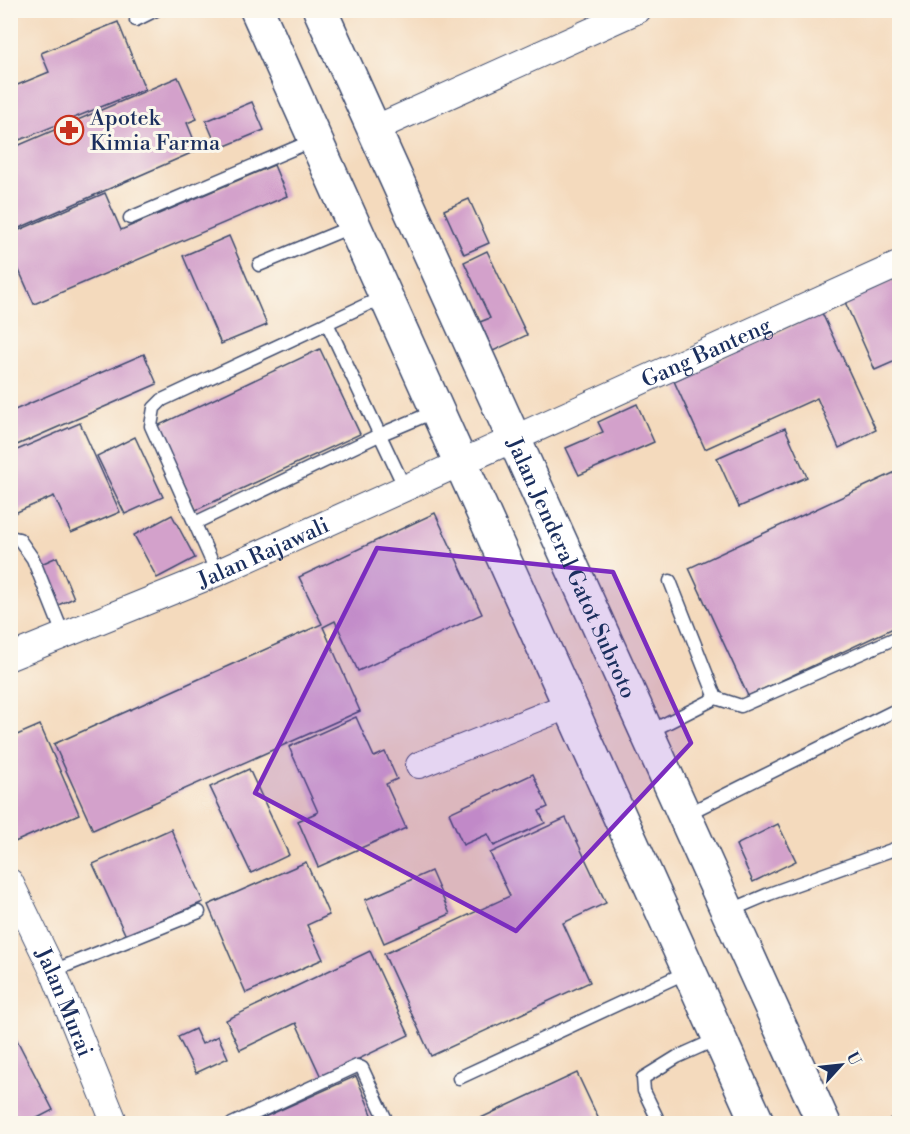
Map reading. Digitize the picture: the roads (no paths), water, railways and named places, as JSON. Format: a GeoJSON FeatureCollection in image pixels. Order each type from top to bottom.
{"type":"FeatureCollection","features":[{"type":"Feature","properties":{"kind":"main road"},"geometry":{"type":"LineString","coordinates":[[257,10],[759,1124]]}},
{"type":"Feature","properties":{"kind":"main road","name":"Jalan Jenderal Gatot Subroto"},"geometry":{"type":"LineString","coordinates":[[320,10],[824,1124]]}},
{"type":"Feature","properties":{"kind":"street"},"geometry":{"type":"LineString","coordinates":[[374,129],[638,10]]}},
{"type":"Feature","properties":{"kind":"street","name":"Gang Banteng"},"geometry":{"type":"LineString","coordinates":[[513,437],[900,264]]}},
{"type":"Feature","properties":{"kind":"street","name":"Jalan Rajawali"},"geometry":{"type":"LineString","coordinates":[[10,657],[217,573],[513,437]]}},
{"type":"Feature","properties":{"kind":"street"},"geometry":{"type":"LineString","coordinates":[[419,765],[570,705]]}},
{"type":"Feature","properties":{"kind":"street","name":"Jalan Murai"},"geometry":{"type":"LineString","coordinates":[[13,897],[53,971],[115,1124]]}},
{"type":"Feature","properties":{"kind":"lane"},"geometry":{"type":"LineString","coordinates":[[136,20],[156,10]]}},
{"type":"Feature","properties":{"kind":"lane"},"geometry":{"type":"LineString","coordinates":[[130,218],[315,140]]}},
{"type":"Feature","properties":{"kind":"lane"},"geometry":{"type":"LineString","coordinates":[[260,265],[354,226]]}},
{"type":"Feature","properties":{"kind":"lane"},"geometry":{"type":"LineString","coordinates":[[217,573],[151,426],[154,408],[162,400],[385,296]]}},
{"type":"Feature","properties":{"kind":"lane"},"geometry":{"type":"LineString","coordinates":[[327,323],[404,486]]}},
{"type":"Feature","properties":{"kind":"lane"},"geometry":{"type":"LineString","coordinates":[[195,523],[379,435],[437,411]]}},
{"type":"Feature","properties":{"kind":"lane"},"geometry":{"type":"LineString","coordinates":[[10,537],[19,539],[33,559],[63,634]]}},
{"type":"Feature","properties":{"kind":"lane"},"geometry":{"type":"LineString","coordinates":[[670,581],[716,698]]}},
{"type":"Feature","properties":{"kind":"lane"},"geometry":{"type":"LineString","coordinates":[[647,733],[716,698],[741,706],[900,636]]}},
{"type":"Feature","properties":{"kind":"lane"},"geometry":{"type":"LineString","coordinates":[[684,816],[892,712]]}},
{"type":"Feature","properties":{"kind":"lane"},"geometry":{"type":"LineString","coordinates":[[728,912],[769,894],[900,848]]}},
{"type":"Feature","properties":{"kind":"lane"},"geometry":{"type":"LineString","coordinates":[[53,971],[199,912]]}},
{"type":"Feature","properties":{"kind":"lane"},"geometry":{"type":"LineString","coordinates":[[459,1078],[690,970]]}},
{"type":"Feature","properties":{"kind":"lane"},"geometry":{"type":"LineString","coordinates":[[660,1124],[644,1091],[643,1078],[677,1057],[720,1037]]}},
{"type":"Feature","properties":{"kind":"lane"},"geometry":{"type":"LineString","coordinates":[[232,1124],[357,1066],[362,1068],[388,1124]]}},
{"type":"Feature","properties":{"kind":"lane"},"geometry":{"type":"LineString","coordinates":[[894,1124],[900,1121]]}},
{"type":"Feature","properties":{"kind":"place","name":"Apotek Kimia Farma"},"geometry":{"type":"Point","coordinates":[69,130]}}]}
